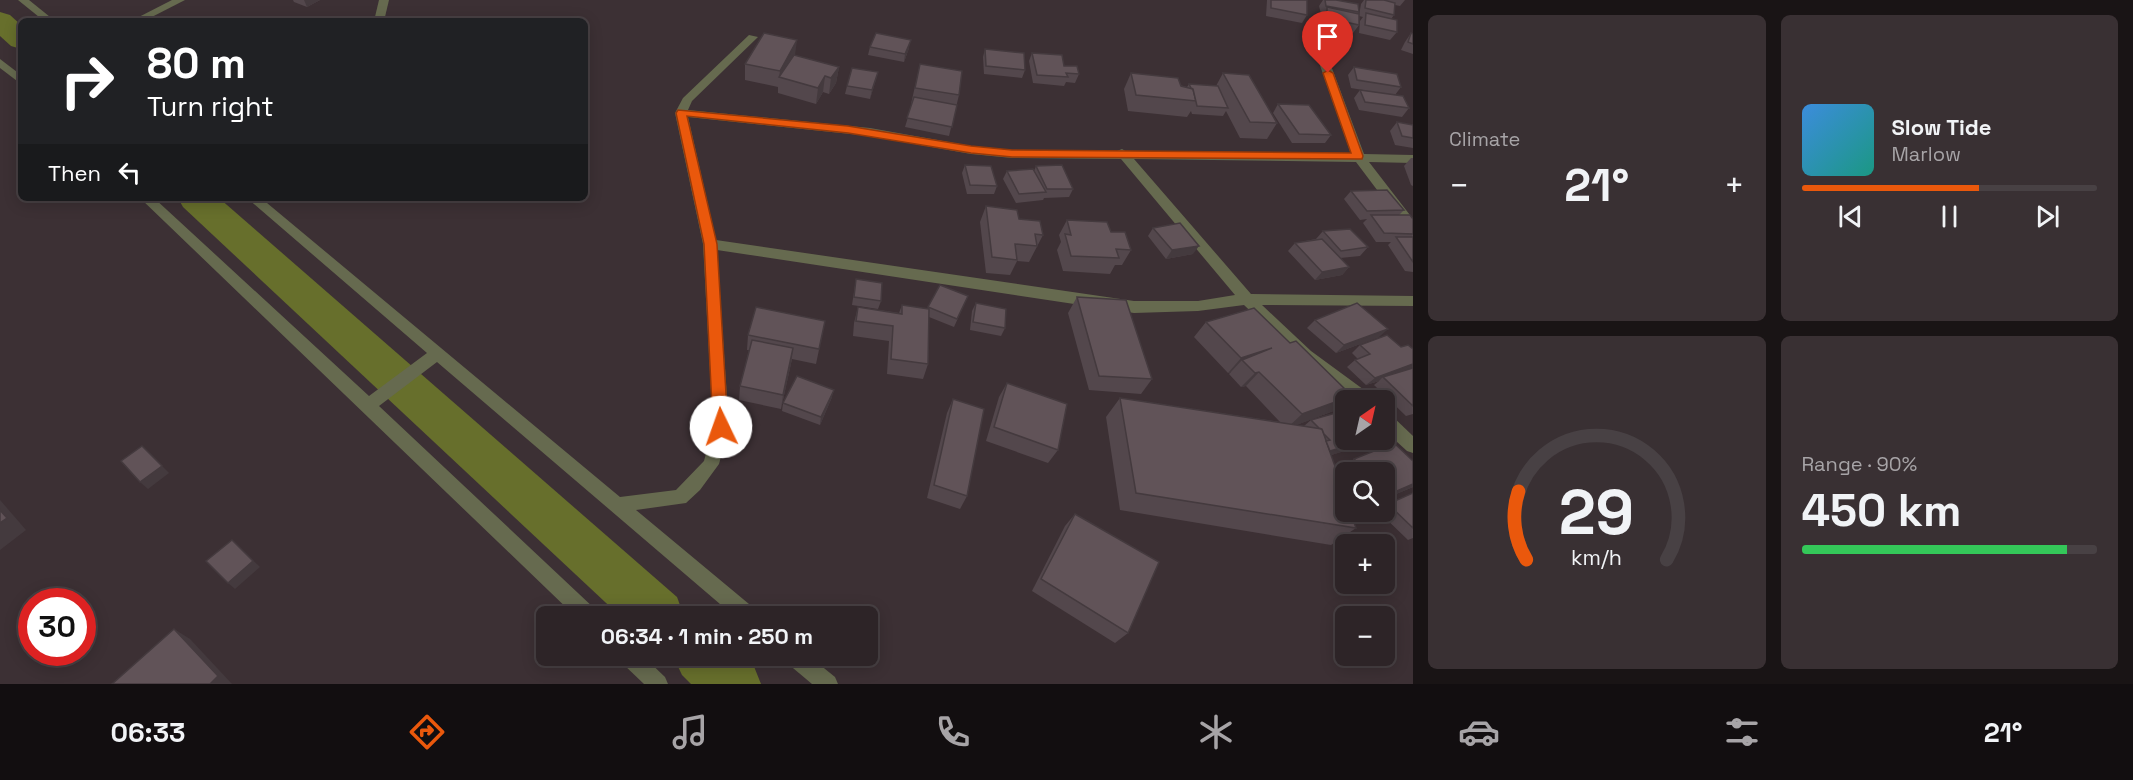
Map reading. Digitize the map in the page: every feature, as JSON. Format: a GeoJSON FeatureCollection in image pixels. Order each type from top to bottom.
{"type":"FeatureCollection","features":[{"type":"Feature","properties":{"kind":"street"},"geometry":{"type":"LineString","coordinates":[[23,0],[46,18]]}},
{"type":"Feature","properties":{"kind":"street"},"geometry":{"type":"LineString","coordinates":[[142,18],[180,0]]}},
{"type":"Feature","properties":{"kind":"street"},"geometry":{"type":"LineString","coordinates":[[380,18],[384,0]]}},
{"type":"Feature","properties":{"kind":"street"},"geometry":{"type":"LineString","coordinates":[[1313,31],[1358,156],[1413,228]]}},
{"type":"Feature","properties":{"kind":"street"},"geometry":{"type":"LineString","coordinates":[[616,505],[680,497],[694,485],[711,464],[721,427],[711,244],[681,113],[687,100],[753,37]]}},
{"type":"Feature","properties":{"kind":"street"},"geometry":{"type":"LineString","coordinates":[[0,62],[18,78]]}},
{"type":"Feature","properties":{"kind":"street"},"geometry":{"type":"LineString","coordinates":[[681,113],[859,131],[971,150],[1012,154],[1122,153],[1358,156],[1413,159]]}},
{"type":"Feature","properties":{"kind":"street"},"geometry":{"type":"LineString","coordinates":[[1122,153],[1247,299],[1306,355],[1352,390]]}},
{"type":"Feature","properties":{"kind":"street"},"geometry":{"type":"LineString","coordinates":[[149,201],[368,405],[578,606]]}},
{"type":"Feature","properties":{"kind":"street"},"geometry":{"type":"LineString","coordinates":[[257,201],[736,606]]}},
{"type":"Feature","properties":{"kind":"street"},"geometry":{"type":"LineString","coordinates":[[711,244],[1134,308],[1198,306],[1247,299],[1413,301]]}},
{"type":"Feature","properties":{"kind":"street"},"geometry":{"type":"LineString","coordinates":[[368,405],[437,354]]}},
{"type":"Feature","properties":{"kind":"street"},"geometry":{"type":"LineString","coordinates":[[1395,429],[1413,446]]}},
{"type":"Feature","properties":{"kind":"street"},"geometry":{"type":"LineString","coordinates":[[639,666],[658,684]]}},
{"type":"Feature","properties":{"kind":"street"},"geometry":{"type":"LineString","coordinates":[[806,666],[828,684]]}},
{"type":"Feature","properties":{"kind":"building"},"geometry":{"type":"Polygon","coordinates":[[[1271,0],[1307,0],[1307,15],[1271,8],[1271,0]]]}},
{"type":"Feature","properties":{"kind":"building"},"geometry":{"type":"Polygon","coordinates":[[[1325,0],[1358,4],[1359,12],[1326,6],[1325,0]]]}},
{"type":"Feature","properties":{"kind":"building"},"geometry":{"type":"Polygon","coordinates":[[[1366,0],[1384,0],[1395,3],[1394,15],[1365,8],[1366,0]]]}},
{"type":"Feature","properties":{"kind":"building"},"geometry":{"type":"Polygon","coordinates":[[[1327,7],[1359,14],[1359,25],[1327,18],[1327,7]]]}},
{"type":"Feature","properties":{"kind":"building"},"geometry":{"type":"Polygon","coordinates":[[[1366,13],[1397,20],[1397,32],[1365,25],[1366,13]]]}},
{"type":"Feature","properties":{"kind":"building"},"geometry":{"type":"Polygon","coordinates":[[[764,33],[797,40],[780,71],[745,64],[764,33]]]}},
{"type":"Feature","properties":{"kind":"building"},"geometry":{"type":"Polygon","coordinates":[[[876,33],[911,40],[905,54],[870,47],[876,33]]]}},
{"type":"Feature","properties":{"kind":"building"},"geometry":{"type":"Polygon","coordinates":[[[1411,33],[1413,34],[1413,44],[1408,42],[1411,33]]]}},
{"type":"Feature","properties":{"kind":"building"},"geometry":{"type":"Polygon","coordinates":[[[985,49],[1024,53],[1025,70],[986,66],[985,49]]]}},
{"type":"Feature","properties":{"kind":"building"},"geometry":{"type":"Polygon","coordinates":[[[1032,53],[1062,55],[1064,66],[1077,66],[1079,74],[1066,73],[1068,77],[1037,75],[1032,53]]]}},
{"type":"Feature","properties":{"kind":"building"},"geometry":{"type":"Polygon","coordinates":[[[794,55],[839,67],[831,78],[825,76],[818,88],[779,77],[794,55]]]}},
{"type":"Feature","properties":{"kind":"building"},"geometry":{"type":"Polygon","coordinates":[[[920,64],[962,71],[959,95],[915,88],[920,64]]]}},
{"type":"Feature","properties":{"kind":"building"},"geometry":{"type":"Polygon","coordinates":[[[1354,67],[1397,74],[1401,87],[1357,80],[1354,67]]]}},
{"type":"Feature","properties":{"kind":"building"},"geometry":{"type":"Polygon","coordinates":[[[852,68],[878,72],[872,90],[847,86],[852,68]]]}},
{"type":"Feature","properties":{"kind":"building"},"geometry":{"type":"Polygon","coordinates":[[[1131,73],[1178,78],[1181,86],[1193,89],[1196,101],[1136,95],[1131,73]]]}},
{"type":"Feature","properties":{"kind":"building"},"geometry":{"type":"Polygon","coordinates":[[[1223,73],[1249,75],[1277,123],[1250,122],[1223,73]]]}},
{"type":"Feature","properties":{"kind":"building"},"geometry":{"type":"Polygon","coordinates":[[[1189,84],[1218,86],[1228,108],[1197,106],[1193,89],[1189,84]]]}},
{"type":"Feature","properties":{"kind":"building"},"geometry":{"type":"Polygon","coordinates":[[[1360,90],[1403,96],[1409,108],[1365,102],[1360,90]]]}},
{"type":"Feature","properties":{"kind":"building"},"geometry":{"type":"Polygon","coordinates":[[[914,97],[957,105],[952,127],[907,118],[914,97]]]}},
{"type":"Feature","properties":{"kind":"building"},"geometry":{"type":"Polygon","coordinates":[[[1278,104],[1309,105],[1331,135],[1299,134],[1278,104]]]}},
{"type":"Feature","properties":{"kind":"building"},"geometry":{"type":"Polygon","coordinates":[[[1397,122],[1413,125],[1413,138],[1402,136],[1397,122]]]}},
{"type":"Feature","properties":{"kind":"building"},"geometry":{"type":"Polygon","coordinates":[[[965,165],[991,166],[997,186],[970,185],[965,165]]]}},
{"type":"Feature","properties":{"kind":"building"},"geometry":{"type":"Polygon","coordinates":[[[1062,165],[1073,189],[1047,189],[1036,166],[1062,165]]]}},
{"type":"Feature","properties":{"kind":"building"},"geometry":{"type":"Polygon","coordinates":[[[1033,169],[1046,192],[1019,194],[1007,171],[1033,169]]]}},
{"type":"Feature","properties":{"kind":"building"},"geometry":{"type":"Polygon","coordinates":[[[1387,190],[1404,210],[1367,211],[1351,191],[1387,190]]]}},
{"type":"Feature","properties":{"kind":"building"},"geometry":{"type":"Polygon","coordinates":[[[986,206],[1017,210],[1019,219],[1040,221],[1043,235],[1035,234],[1037,246],[1015,244],[1017,260],[992,257],[986,206]]]}},
{"type":"Feature","properties":{"kind":"building"},"geometry":{"type":"Polygon","coordinates":[[[1371,215],[1410,215],[1413,219],[1413,234],[1384,233],[1371,215]]]}},
{"type":"Feature","properties":{"kind":"building"},"geometry":{"type":"Polygon","coordinates":[[[1067,220],[1107,222],[1111,232],[1125,232],[1131,250],[1116,249],[1119,258],[1071,256],[1065,234],[1071,235],[1067,220]]]}},
{"type":"Feature","properties":{"kind":"building"},"geometry":{"type":"Polygon","coordinates":[[[1180,223],[1199,246],[1172,250],[1153,228],[1180,223]]]}},
{"type":"Feature","properties":{"kind":"building"},"geometry":{"type":"Polygon","coordinates":[[[1350,229],[1368,247],[1341,251],[1323,231],[1350,229]]]}},
{"type":"Feature","properties":{"kind":"building"},"geometry":{"type":"Polygon","coordinates":[[[1396,237],[1413,237],[1413,262],[1396,237]]]}},
{"type":"Feature","properties":{"kind":"building"},"geometry":{"type":"Polygon","coordinates":[[[1322,239],[1349,267],[1322,272],[1295,243],[1322,239]]]}},
{"type":"Feature","properties":{"kind":"building"},"geometry":{"type":"Polygon","coordinates":[[[856,279],[882,283],[881,301],[854,297],[856,279]]]}},
{"type":"Feature","properties":{"kind":"building"},"geometry":{"type":"Polygon","coordinates":[[[940,285],[968,296],[957,319],[928,307],[940,285]]]}},
{"type":"Feature","properties":{"kind":"building"},"geometry":{"type":"Polygon","coordinates":[[[1077,297],[1126,300],[1152,379],[1099,376],[1077,297]]]}},
{"type":"Feature","properties":{"kind":"building"},"geometry":{"type":"Polygon","coordinates":[[[976,303],[1006,309],[1005,328],[973,322],[976,303]]]}},
{"type":"Feature","properties":{"kind":"building"},"geometry":{"type":"Polygon","coordinates":[[[1357,303],[1388,329],[1344,345],[1315,320],[1357,303]]]}},
{"type":"Feature","properties":{"kind":"building"},"geometry":{"type":"Polygon","coordinates":[[[902,305],[929,309],[928,364],[891,359],[893,326],[856,321],[858,307],[902,314],[902,305]]]}},
{"type":"Feature","properties":{"kind":"building"},"geometry":{"type":"Polygon","coordinates":[[[756,307],[825,321],[819,349],[748,335],[756,307]]]}},
{"type":"Feature","properties":{"kind":"building"},"geometry":{"type":"Polygon","coordinates":[[[1254,308],[1290,343],[1296,341],[1346,390],[1335,390],[1335,402],[1302,414],[1259,372],[1255,373],[1242,360],[1272,348],[1241,358],[1206,322],[1254,308]]]}},
{"type":"Feature","properties":{"kind":"building"},"geometry":{"type":"Polygon","coordinates":[[[1387,335],[1401,347],[1408,345],[1413,349],[1413,364],[1375,378],[1355,360],[1370,354],[1360,345],[1387,335]]]}},
{"type":"Feature","properties":{"kind":"building"},"geometry":{"type":"Polygon","coordinates":[[[752,340],[793,348],[783,395],[740,386],[752,340]]]}},
{"type":"Feature","properties":{"kind":"building"},"geometry":{"type":"Polygon","coordinates":[[[1413,368],[1413,406],[1383,377],[1413,368]]]}},
{"type":"Feature","properties":{"kind":"building"},"geometry":{"type":"Polygon","coordinates":[[[797,376],[834,390],[821,417],[783,403],[797,376]]]}},
{"type":"Feature","properties":{"kind":"building"},"geometry":{"type":"Polygon","coordinates":[[[1007,383],[1067,404],[1058,450],[994,427],[1007,383]]]}},
{"type":"Feature","properties":{"kind":"building"},"geometry":{"type":"Polygon","coordinates":[[[1120,398],[1322,429],[1335,466],[1335,522],[1354,522],[1356,528],[1136,493],[1120,398]]]}},
{"type":"Feature","properties":{"kind":"building"},"geometry":{"type":"Polygon","coordinates":[[[953,399],[984,409],[967,496],[934,485],[953,399]]]}},
{"type":"Feature","properties":{"kind":"building"},"geometry":{"type":"Polygon","coordinates":[[[1335,413],[1335,450],[1330,451],[1326,441],[1330,440],[1311,420],[1335,413]]]}},
{"type":"Feature","properties":{"kind":"building"},"geometry":{"type":"Polygon","coordinates":[[[1395,444],[1413,461],[1413,484],[1395,492],[1395,462],[1357,462],[1354,459],[1376,450],[1395,450],[1395,444]]]}},
{"type":"Feature","properties":{"kind":"building"},"geometry":{"type":"Polygon","coordinates":[[[142,446],[162,466],[140,482],[121,461],[142,446]]]}},
{"type":"Feature","properties":{"kind":"building"},"geometry":{"type":"Polygon","coordinates":[[[1413,493],[1413,528],[1395,511],[1395,501],[1413,493]]]}},
{"type":"Feature","properties":{"kind":"building"},"geometry":{"type":"Polygon","coordinates":[[[0,510],[7,518],[0,523],[0,510]]]}},
{"type":"Feature","properties":{"kind":"building"},"geometry":{"type":"Polygon","coordinates":[[[1075,514],[1159,562],[1128,633],[1041,579],[1075,514]]]}},
{"type":"Feature","properties":{"kind":"building"},"geometry":{"type":"Polygon","coordinates":[[[232,540],[253,561],[228,583],[206,561],[232,540]]]}},
{"type":"Feature","properties":{"kind":"building"},"geometry":{"type":"Polygon","coordinates":[[[174,629],[218,676],[210,684],[112,684],[174,629]]]}},
{"type":"Feature","properties":{"kind":"waterway"},"geometry":{"type":"LineString","coordinates":[[0,21],[18,37]]}},
{"type":"Feature","properties":{"kind":"waterway"},"geometry":{"type":"LineString","coordinates":[[199,201],[647,606]]}},
{"type":"Feature","properties":{"kind":"waterway"},"geometry":{"type":"LineString","coordinates":[[712,666],[733,684]]}},
{"type":"Feature","properties":{"kind":"route"},"geometry":{"type":"LineString","coordinates":[[721,427],[711,244],[681,113],[848,130],[971,150],[1012,154],[1358,156],[1328,73]]}}]}
